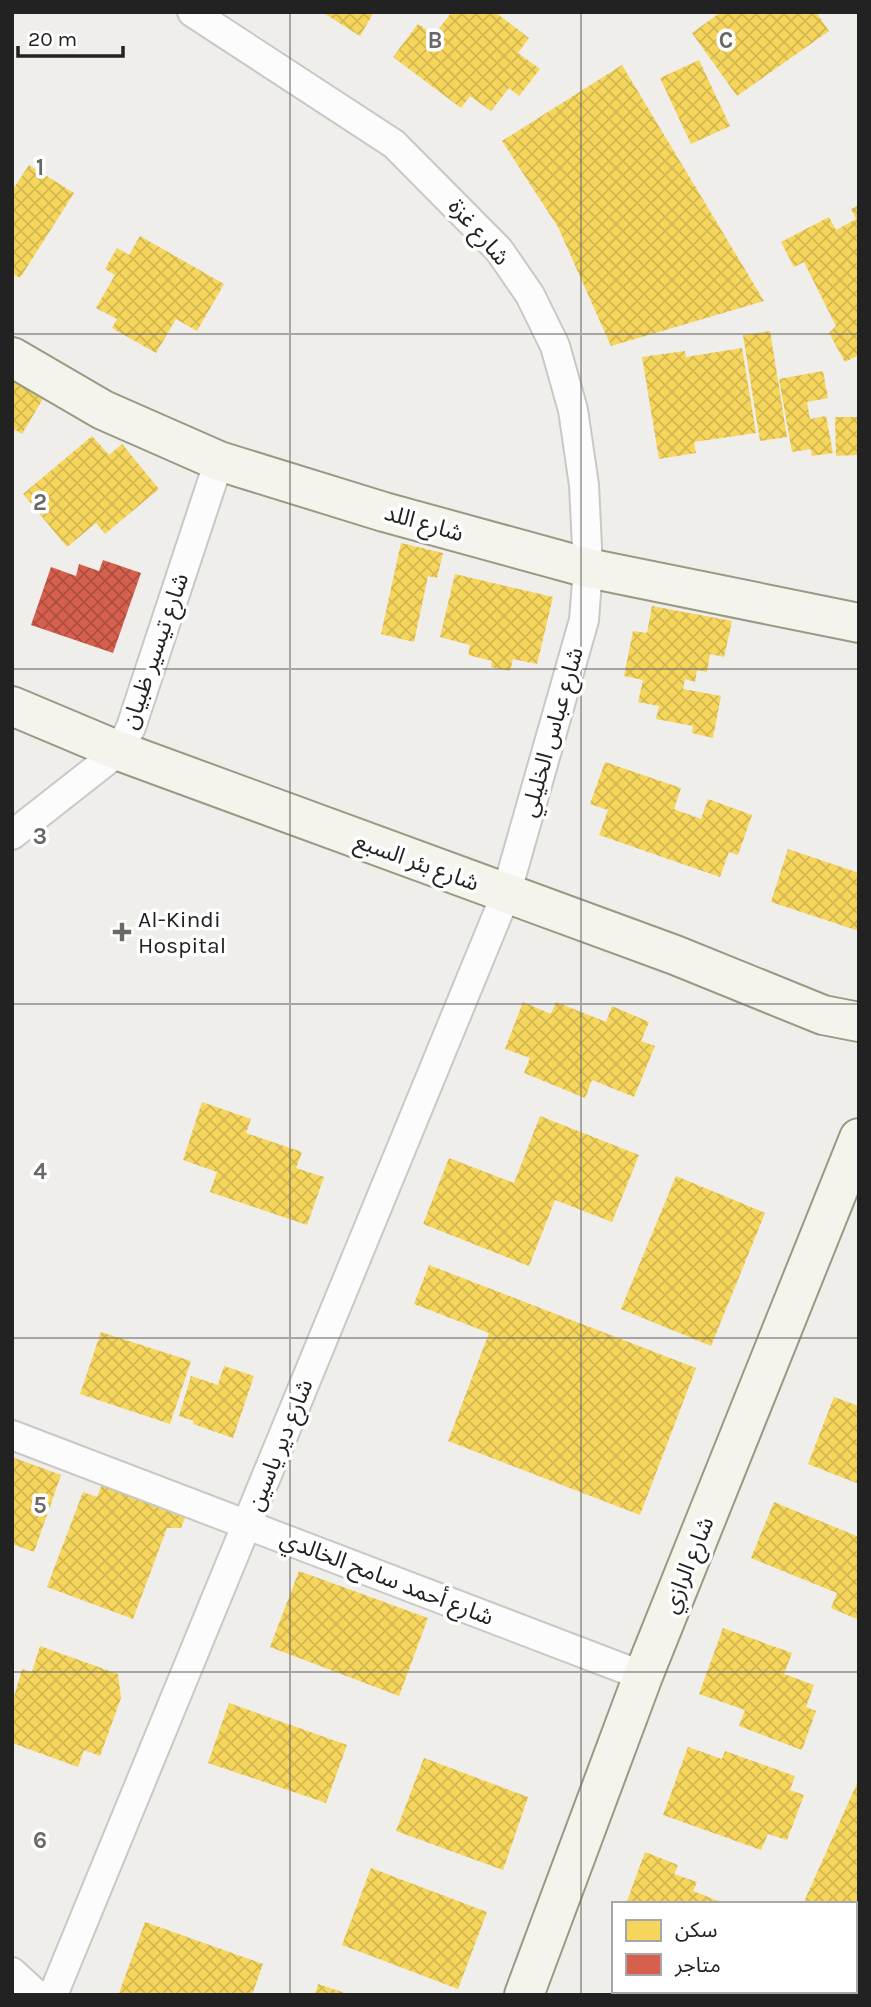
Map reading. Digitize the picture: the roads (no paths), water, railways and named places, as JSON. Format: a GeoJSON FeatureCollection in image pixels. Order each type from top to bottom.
{"type":"FeatureCollection","features":[{"type":"Feature","properties":{"kind":"street","name":"شارع غزة"},"geometry":{"type":"LineString","coordinates":[[192,12],[394,144],[499,250],[530,295],[555,346],[573,410],[584,485],[588,568]]}},
{"type":"Feature","properties":{"kind":"street","name":"شارع اللد"},"geometry":{"type":"LineString","coordinates":[[12,357],[103,410],[219,461],[384,512],[588,568],[859,622]]}},
{"type":"Feature","properties":{"kind":"street","name":"شارع تيسير ظبيان"},"geometry":{"type":"LineString","coordinates":[[12,835],[120,751],[131,727],[219,461]]}},
{"type":"Feature","properties":{"kind":"street","name":"شارع عباس الخليلي"},"geometry":{"type":"LineString","coordinates":[[506,894],[569,680],[584,620],[588,568]]}},
{"type":"Feature","properties":{"kind":"street","name":"شارع بئر السبع"},"geometry":{"type":"LineString","coordinates":[[12,706],[120,751],[841,1018],[859,1045]]}},
{"type":"Feature","properties":{"kind":"street","name":"شارع دير ياسين"},"geometry":{"type":"LineString","coordinates":[[53,1995],[506,894]]}},
{"type":"Feature","properties":{"kind":"street","name":"شارع الرازي"},"geometry":{"type":"LineString","coordinates":[[524,1995],[643,1676],[859,1138]]}},
{"type":"Feature","properties":{"kind":"street","name":"شارع أحمد سامح الخالدي"},"geometry":{"type":"LineString","coordinates":[[12,1435],[643,1676]]}},
{"type":"Feature","properties":{"kind":"street"},"geometry":{"type":"LineString","coordinates":[[12,1972],[37,1995]]}},
{"type":"Feature","properties":{"kind":"place","name":"Al-Kindi Hospital"},"geometry":{"type":"Point","coordinates":[122,932]}}]}
